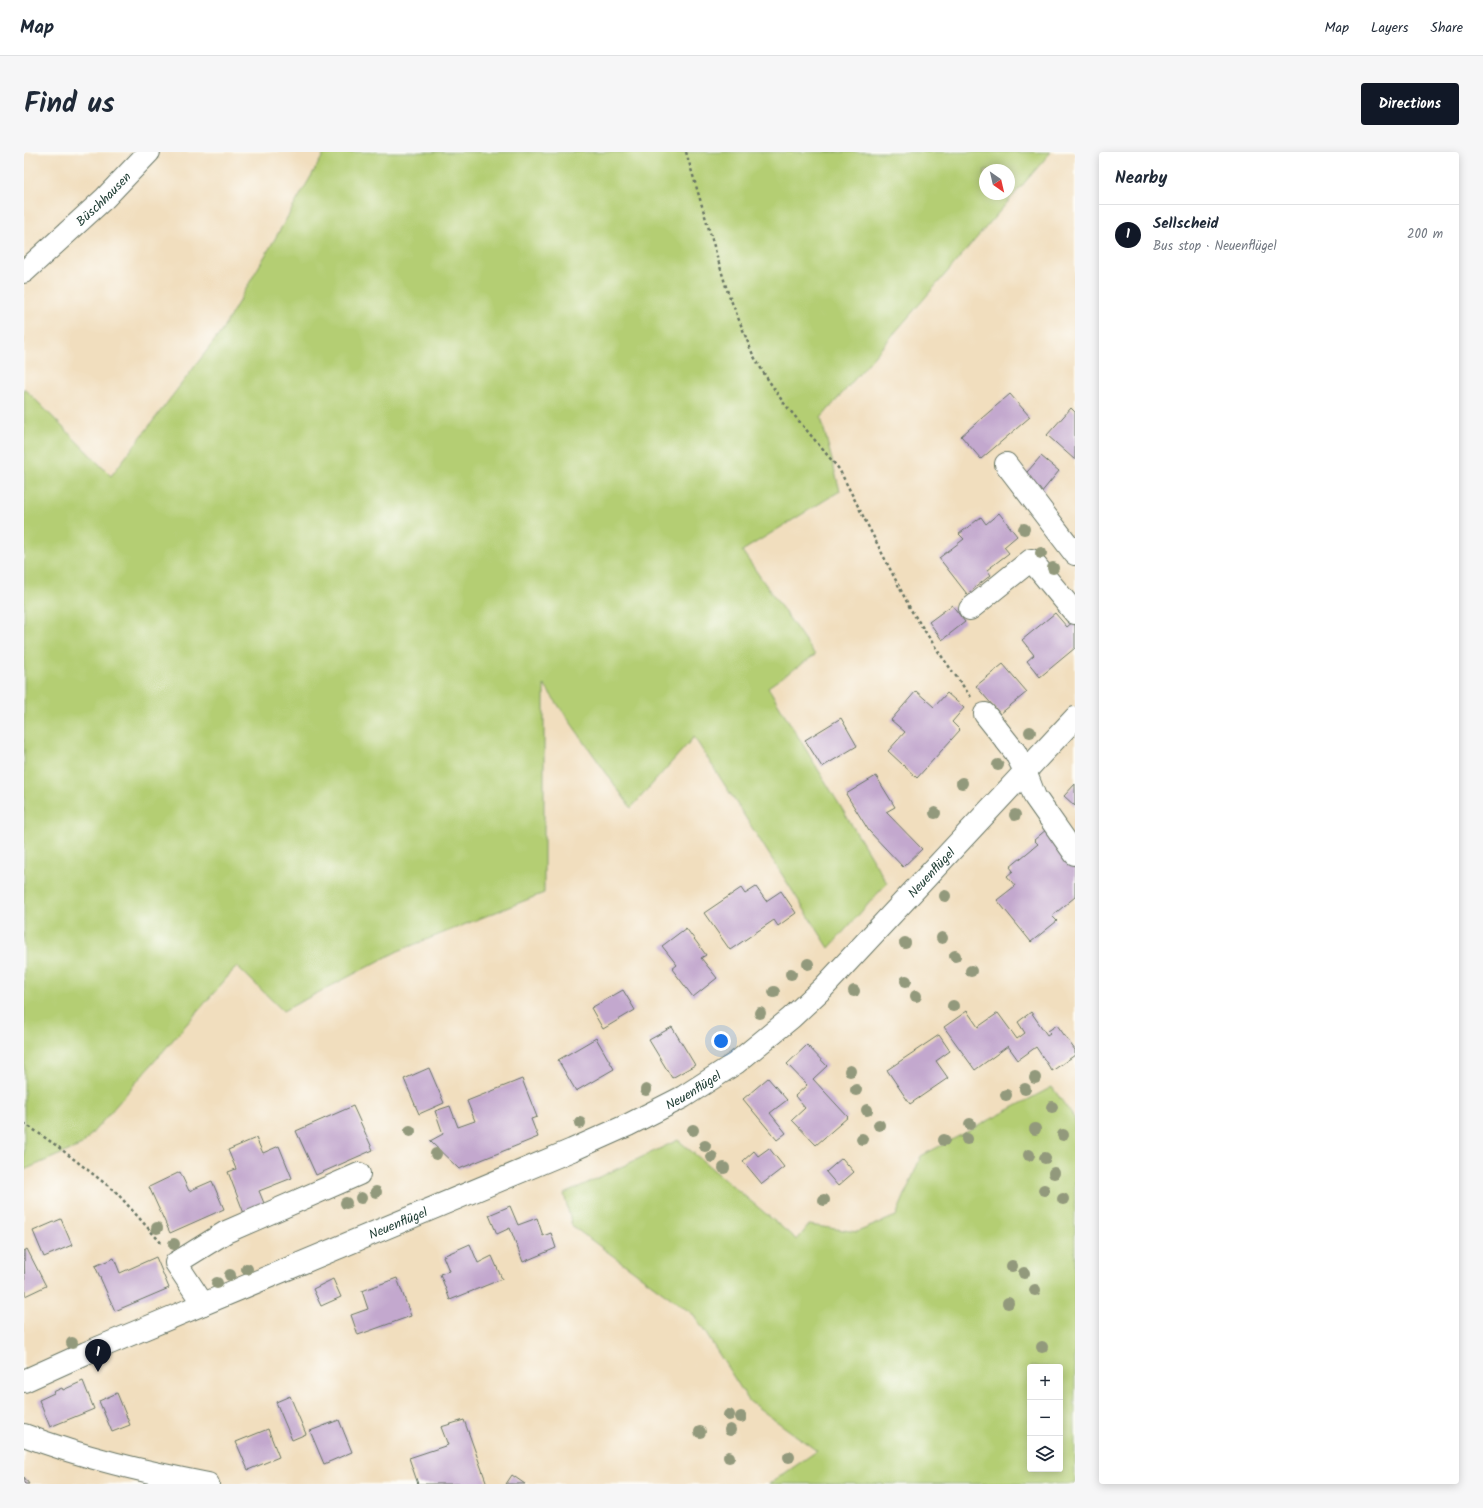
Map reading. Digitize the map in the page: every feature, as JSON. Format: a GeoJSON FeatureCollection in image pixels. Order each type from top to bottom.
{"type":"FeatureCollection","features":[{"type":"Feature","properties":{"kind":"main road","name":"Büschhausen"},"geometry":{"type":"LineString","coordinates":[[24,272],[73,228],[149,152]]}},
{"type":"Feature","properties":{"kind":"main road"},"geometry":{"type":"LineString","coordinates":[[1006,464],[1075,554]]}},
{"type":"Feature","properties":{"kind":"main road"},"geometry":{"type":"LineString","coordinates":[[970,609],[1031,560],[1075,613]]}},
{"type":"Feature","properties":{"kind":"main road"},"geometry":{"type":"LineString","coordinates":[[984,714],[1015,752],[1035,798],[1075,854]]}},
{"type":"Feature","properties":{"kind":"main road","name":"Neuenflügel"},"geometry":{"type":"LineString","coordinates":[[24,1381],[203,1304],[572,1150],[661,1109],[714,1078],[751,1051],[791,1018],[823,988],[1075,718]]}},
{"type":"Feature","properties":{"kind":"main road"},"geometry":{"type":"LineString","coordinates":[[203,1304],[176,1263],[226,1232],[359,1174]]}},
{"type":"Feature","properties":{"kind":"main road"},"geometry":{"type":"LineString","coordinates":[[24,1435],[61,1449],[127,1467],[208,1484]]}},
{"type":"Feature","properties":{"kind":"path"},"geometry":{"type":"LineString","coordinates":[[686,152],[726,290],[753,355],[784,402],[839,469],[911,610],[940,654],[984,714]]}},
{"type":"Feature","properties":{"kind":"path"},"geometry":{"type":"LineString","coordinates":[[24,1123],[57,1146],[116,1192],[169,1252],[176,1263]]}},
{"type":"Feature","properties":{"kind":"green space"},"geometry":{"type":"Polygon","coordinates":[[[325,152],[1051,152],[1015,194],[1015,164],[979,164],[979,200],[1009,200],[821,418],[840,491],[742,551],[815,655],[768,687],[887,883],[829,948],[694,737],[631,808],[544,685],[544,893],[398,951],[283,1011],[237,966],[82,1145],[24,1170],[24,388],[111,476],[221,332],[325,152]]]}},
{"type":"Feature","properties":{"kind":"green space"},"geometry":{"type":"Polygon","coordinates":[[[1052,1087],[1075,1119],[1075,1484],[769,1484],[817,1451],[749,1401],[694,1315],[572,1226],[564,1194],[678,1140],[797,1240],[809,1225],[857,1232],[896,1216],[921,1156],[1052,1087]]]}},
{"type":"Feature","properties":{"kind":"building"},"geometry":{"type":"Polygon","coordinates":[[[1010,394],[1030,417],[981,459],[961,436],[1010,394]]]}},
{"type":"Feature","properties":{"kind":"building"},"geometry":{"type":"Polygon","coordinates":[[[1071,408],[1075,412],[1075,460],[1047,435],[1071,408]]]}},
{"type":"Feature","properties":{"kind":"building"},"geometry":{"type":"Polygon","coordinates":[[[1041,456],[1059,471],[1040,494],[1021,479],[1041,456]]]}},
{"type":"Feature","properties":{"kind":"building"},"geometry":{"type":"Polygon","coordinates":[[[999,513],[1017,536],[1004,547],[1009,553],[987,570],[991,575],[967,594],[939,558],[964,539],[959,534],[981,517],[986,524],[999,513]]]}},
{"type":"Feature","properties":{"kind":"building"},"geometry":{"type":"Polygon","coordinates":[[[952,605],[965,622],[942,640],[929,622],[952,605]]]}},
{"type":"Feature","properties":{"kind":"building"},"geometry":{"type":"Polygon","coordinates":[[[1055,613],[1067,627],[1074,621],[1075,622],[1075,648],[1040,677],[1027,661],[1034,655],[1022,640],[1055,613]]]}},
{"type":"Feature","properties":{"kind":"building"},"geometry":{"type":"Polygon","coordinates":[[[1003,664],[1027,692],[1000,714],[976,686],[1003,664]]]}},
{"type":"Feature","properties":{"kind":"building"},"geometry":{"type":"Polygon","coordinates":[[[916,691],[934,707],[947,693],[964,708],[952,722],[960,730],[917,778],[888,751],[905,732],[891,720],[916,691]]]}},
{"type":"Feature","properties":{"kind":"building"},"geometry":{"type":"Polygon","coordinates":[[[841,718],[857,746],[822,767],[805,740],[841,718]]]}},
{"type":"Feature","properties":{"kind":"building"},"geometry":{"type":"Polygon","coordinates":[[[876,776],[895,807],[886,812],[922,849],[903,867],[869,831],[846,794],[876,776]]]}},
{"type":"Feature","properties":{"kind":"building"},"geometry":{"type":"Polygon","coordinates":[[[1075,784],[1075,806],[1064,796],[1075,784]]]}},
{"type":"Feature","properties":{"kind":"building"},"geometry":{"type":"Polygon","coordinates":[[[1047,829],[1075,863],[1075,897],[1052,916],[1057,921],[1031,942],[997,900],[1015,886],[1007,876],[1013,871],[1010,867],[1038,844],[1034,840],[1047,829]]]}},
{"type":"Feature","properties":{"kind":"building"},"geometry":{"type":"Polygon","coordinates":[[[756,887],[766,901],[781,891],[796,913],[778,926],[774,920],[730,950],[704,913],[741,888],[745,894],[756,887]]]}},
{"type":"Feature","properties":{"kind":"building"},"geometry":{"type":"Polygon","coordinates":[[[686,928],[706,955],[701,958],[717,978],[693,997],[672,969],[677,965],[662,946],[686,928]]]}},
{"type":"Feature","properties":{"kind":"building"},"geometry":{"type":"Polygon","coordinates":[[[623,990],[635,1010],[603,1029],[591,1008],[623,990]]]}},
{"type":"Feature","properties":{"kind":"building"},"geometry":{"type":"Polygon","coordinates":[[[967,1011],[978,1027],[998,1013],[1017,1039],[1025,1033],[1018,1022],[1031,1012],[1047,1035],[1050,1033],[1048,1031],[1057,1025],[1075,1050],[1075,1055],[1052,1071],[1036,1047],[1018,1060],[1008,1046],[975,1070],[944,1027],[967,1011]]]}},
{"type":"Feature","properties":{"kind":"building"},"geometry":{"type":"Polygon","coordinates":[[[672,1027],[695,1065],[672,1078],[649,1040],[672,1027]]]}},
{"type":"Feature","properties":{"kind":"building"},"geometry":{"type":"Polygon","coordinates":[[[939,1035],[950,1051],[936,1061],[948,1078],[910,1104],[887,1070],[939,1035]]]}},
{"type":"Feature","properties":{"kind":"building"},"geometry":{"type":"Polygon","coordinates":[[[596,1038],[614,1069],[576,1091],[558,1060],[596,1038]]]}},
{"type":"Feature","properties":{"kind":"building"},"geometry":{"type":"Polygon","coordinates":[[[807,1045],[827,1066],[813,1079],[848,1117],[816,1145],[792,1120],[805,1108],[795,1096],[807,1085],[787,1064],[807,1045]]]}},
{"type":"Feature","properties":{"kind":"building"},"geometry":{"type":"Polygon","coordinates":[[[429,1068],[444,1103],[419,1114],[404,1079],[429,1068]]]}},
{"type":"Feature","properties":{"kind":"building"},"geometry":{"type":"Polygon","coordinates":[[[768,1078],[787,1100],[770,1113],[786,1133],[777,1140],[743,1099],[768,1078]]]}},
{"type":"Feature","properties":{"kind":"building"},"geometry":{"type":"Polygon","coordinates":[[[522,1079],[537,1117],[531,1119],[538,1137],[459,1169],[430,1141],[443,1134],[435,1111],[450,1106],[458,1127],[475,1121],[467,1101],[522,1079]]]}},
{"type":"Feature","properties":{"kind":"building"},"geometry":{"type":"Polygon","coordinates":[[[353,1106],[373,1150],[316,1175],[296,1131],[353,1106]]]}},
{"type":"Feature","properties":{"kind":"building"},"geometry":{"type":"Polygon","coordinates":[[[256,1138],[263,1153],[279,1146],[292,1178],[259,1191],[266,1208],[245,1216],[228,1172],[236,1169],[228,1150],[256,1138]]]}},
{"type":"Feature","properties":{"kind":"building"},"geometry":{"type":"Polygon","coordinates":[[[769,1148],[784,1167],[762,1184],[743,1161],[754,1151],[758,1156],[769,1148]]]}},
{"type":"Feature","properties":{"kind":"building"},"geometry":{"type":"Polygon","coordinates":[[[842,1158],[854,1172],[838,1186],[826,1172],[842,1158]]]}},
{"type":"Feature","properties":{"kind":"building"},"geometry":{"type":"Polygon","coordinates":[[[180,1172],[189,1191],[212,1181],[224,1209],[170,1233],[149,1187],[180,1172]]]}},
{"type":"Feature","properties":{"kind":"building"},"geometry":{"type":"Polygon","coordinates":[[[510,1206],[518,1225],[537,1218],[543,1236],[551,1233],[556,1248],[523,1262],[510,1228],[497,1234],[489,1215],[510,1206]]]}},
{"type":"Feature","properties":{"kind":"building"},"geometry":{"type":"Polygon","coordinates":[[[61,1219],[72,1245],[44,1257],[33,1231],[61,1219]]]}},
{"type":"Feature","properties":{"kind":"building"},"geometry":{"type":"Polygon","coordinates":[[[470,1244],[478,1263],[492,1256],[502,1279],[450,1300],[440,1274],[449,1271],[443,1256],[470,1244]]]}},
{"type":"Feature","properties":{"kind":"building"},"geometry":{"type":"Polygon","coordinates":[[[27,1249],[46,1286],[25,1296],[24,1251],[27,1249]]]}},
{"type":"Feature","properties":{"kind":"building"},"geometry":{"type":"Polygon","coordinates":[[[156,1257],[169,1288],[115,1311],[95,1266],[114,1258],[120,1273],[156,1257]]]}},
{"type":"Feature","properties":{"kind":"building"},"geometry":{"type":"Polygon","coordinates":[[[397,1278],[411,1316],[358,1335],[351,1315],[368,1309],[362,1291],[397,1278]]]}},
{"type":"Feature","properties":{"kind":"building"},"geometry":{"type":"Polygon","coordinates":[[[333,1279],[341,1297],[321,1306],[313,1289],[333,1279]]]}},
{"type":"Feature","properties":{"kind":"building"},"geometry":{"type":"Polygon","coordinates":[[[83,1381],[94,1409],[50,1427],[39,1400],[62,1388],[63,1390],[83,1381]]]}},
{"type":"Feature","properties":{"kind":"building"},"geometry":{"type":"Polygon","coordinates":[[[117,1393],[130,1425],[112,1432],[99,1401],[117,1393]]]}},
{"type":"Feature","properties":{"kind":"building"},"geometry":{"type":"Polygon","coordinates":[[[290,1396],[306,1434],[292,1440],[276,1402],[290,1396]]]}},
{"type":"Feature","properties":{"kind":"building"},"geometry":{"type":"Polygon","coordinates":[[[339,1420],[352,1452],[324,1464],[310,1431],[339,1420]]]}},
{"type":"Feature","properties":{"kind":"building"},"geometry":{"type":"Polygon","coordinates":[[[464,1420],[487,1484],[418,1484],[409,1458],[448,1445],[441,1427],[464,1420]]]}},
{"type":"Feature","properties":{"kind":"building"},"geometry":{"type":"Polygon","coordinates":[[[268,1429],[279,1457],[248,1470],[236,1442],[268,1429]]]}},
{"type":"Feature","properties":{"kind":"building"},"geometry":{"type":"Polygon","coordinates":[[[512,1475],[525,1484],[506,1484],[512,1475]]]}},
{"type":"Feature","properties":{"kind":"building"},"geometry":{"type":"Polygon","coordinates":[[[24,1477],[29,1484],[24,1484],[24,1477]]]}},
{"type":"Feature","properties":{"kind":"place","name":"Sellscheid"},"geometry":{"type":"Point","coordinates":[98,1372]}}]}
